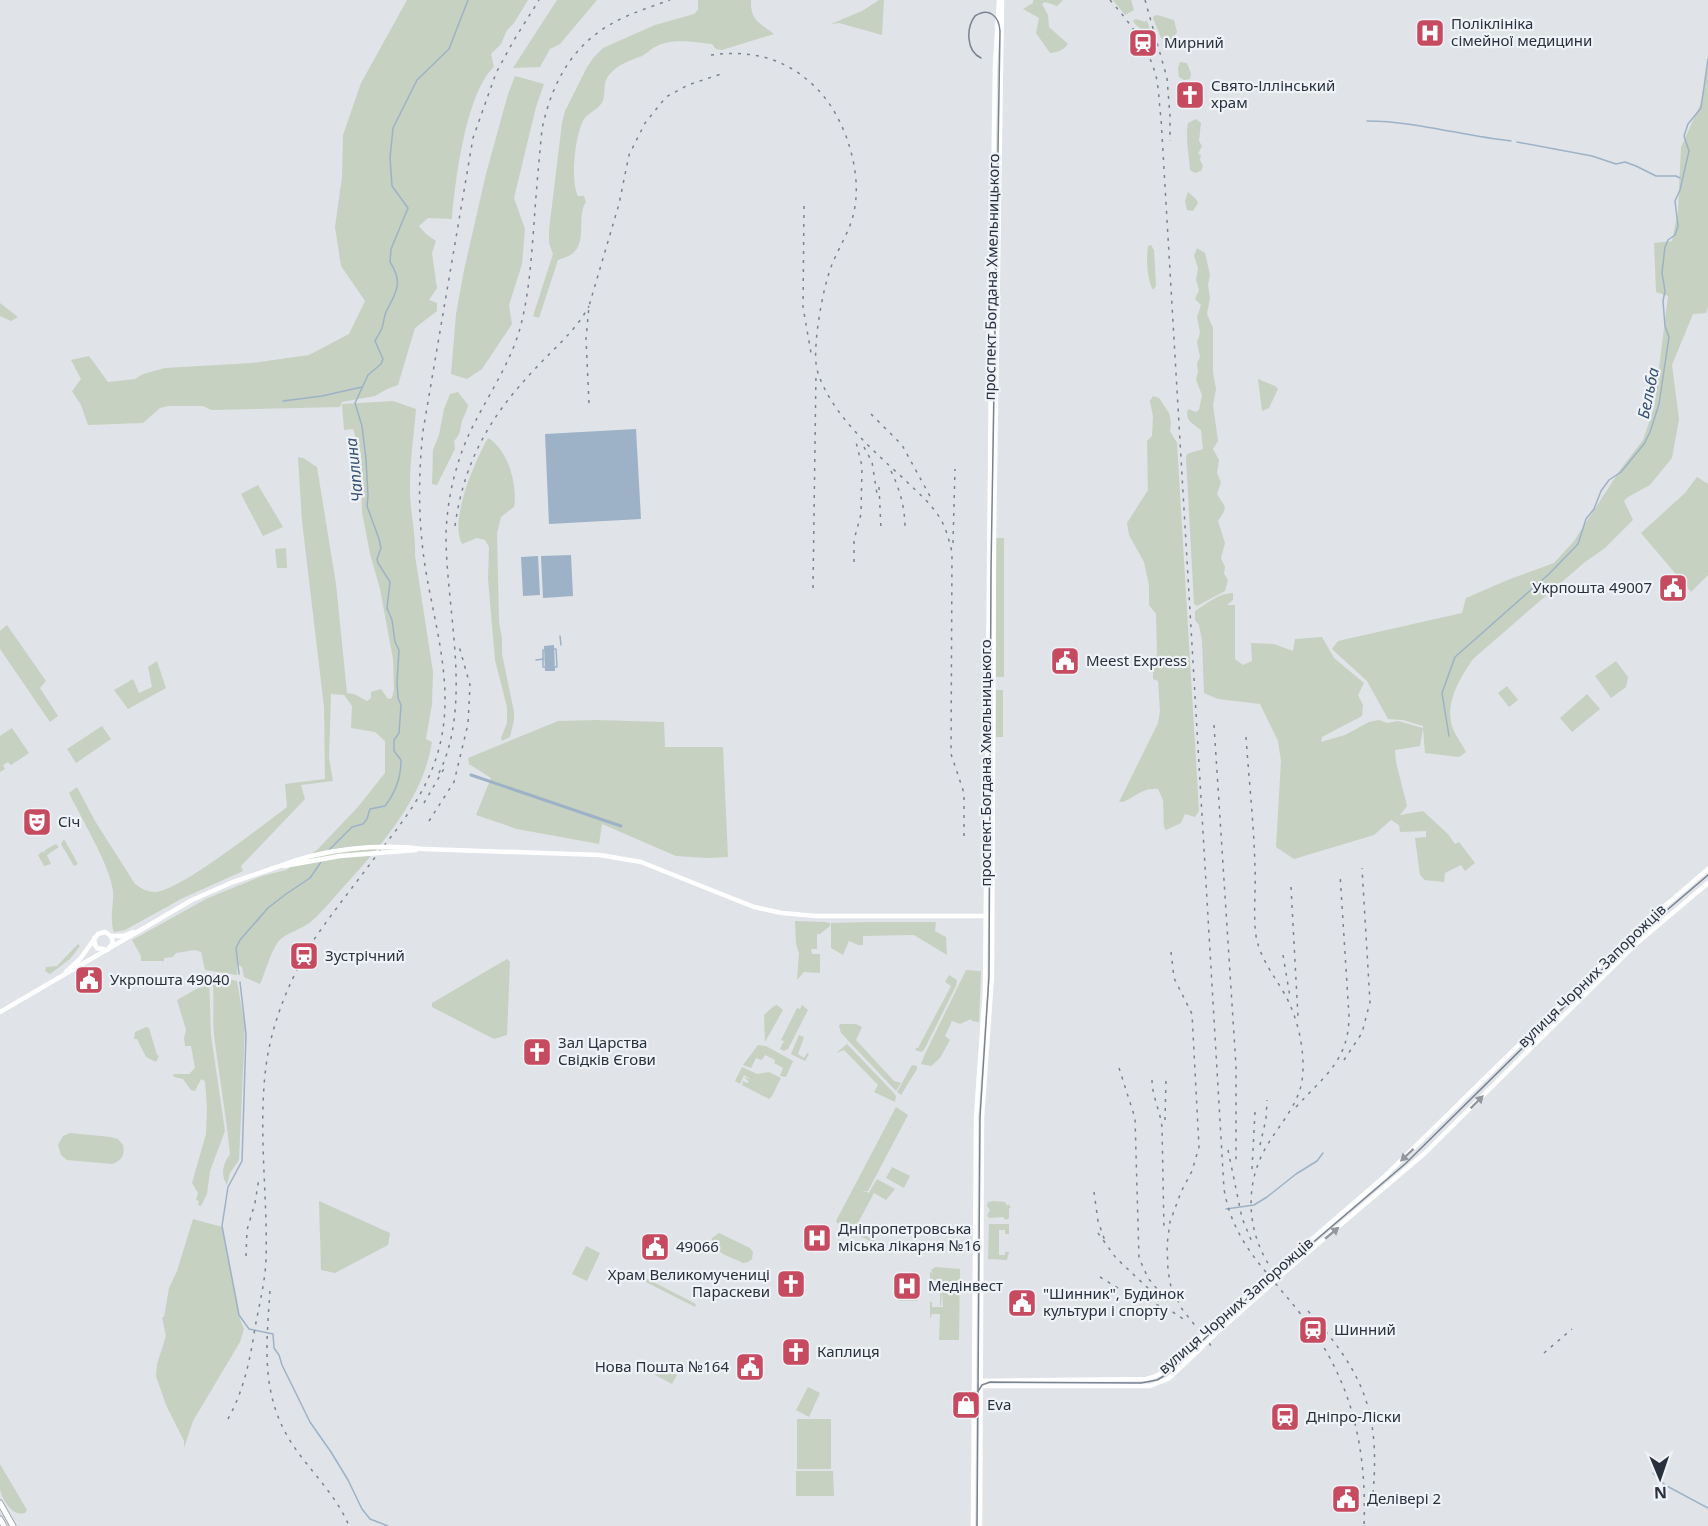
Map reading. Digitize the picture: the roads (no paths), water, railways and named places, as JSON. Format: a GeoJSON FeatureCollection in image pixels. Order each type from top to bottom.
{"type":"FeatureCollection","features":[{"type":"Feature","properties":{"kind":"main road","name":"проспект Богдана Хмельницького"},"geometry":{"type":"LineString","coordinates":[[973,1526],[976,1117],[985,990],[992,261],[995,66],[1000,0]]}},
{"type":"Feature","properties":{"kind":"main road","name":"проспект Богдана Хмельницького"},"geometry":{"type":"LineString","coordinates":[[980,1526],[982,1117],[991,991],[992,916],[1000,0]]}},
{"type":"Feature","properties":{"kind":"main road"},"geometry":{"type":"LineString","coordinates":[[0,1012],[212,890],[298,859],[340,851],[398,847],[621,857],[641,862],[754,907],[788,915],[992,916]]}},
{"type":"Feature","properties":{"kind":"main road","name":"вулиця Чорних Запорожців"},"geometry":{"type":"LineString","coordinates":[[1023,1383],[1149,1379],[1170,1367],[1262,1282],[1384,1177],[1630,936],[1708,869]]}},
{"type":"Feature","properties":{"kind":"main road","name":"вулиця Чорних Запорожців"},"geometry":{"type":"LineString","coordinates":[[974,1384],[1150,1386],[1168,1379],[1287,1270],[1392,1184],[1637,943],[1708,883]]}},
{"type":"Feature","properties":{"kind":"main road"},"geometry":{"type":"LineString","coordinates":[[65,974],[80,959],[95,937],[102,932],[111,936],[123,936],[146,926]]}},
{"type":"Feature","properties":{"kind":"main road"},"geometry":{"type":"LineString","coordinates":[[108,949],[113,943],[111,936]]}},
{"type":"Feature","properties":{"kind":"main road"},"geometry":{"type":"LineString","coordinates":[[95,937],[94,942],[97,948],[108,949]]}},
{"type":"Feature","properties":{"kind":"main road"},"geometry":{"type":"LineString","coordinates":[[1450,1114],[1457,1121]]}},
{"type":"Feature","properties":{"kind":"main road"},"geometry":{"type":"LineString","coordinates":[[975,1328],[981,1328]]}},
{"type":"Feature","properties":{"kind":"main road"},"geometry":{"type":"LineString","coordinates":[[0,1503],[11,1525]]}},
{"type":"Feature","properties":{"kind":"main road"},"geometry":{"type":"LineString","coordinates":[[0,1519],[4,1526]]}},
{"type":"Feature","properties":{"kind":"water"},"geometry":{"type":"Polygon","coordinates":[[[636,429],[641,519],[549,524],[545,434],[636,429]]]}},
{"type":"Feature","properties":{"kind":"water"},"geometry":{"type":"Polygon","coordinates":[[[571,555],[573,596],[543,598],[541,556],[571,555]]]}},
{"type":"Feature","properties":{"kind":"water"},"geometry":{"type":"Polygon","coordinates":[[[538,556],[540,595],[523,596],[521,557],[538,556]]]}},
{"type":"Feature","properties":{"kind":"water"},"geometry":{"type":"Polygon","coordinates":[[[554,645],[555,671],[545,671],[544,646],[554,645]]]}},
{"type":"Feature","properties":{"kind":"waterway","name":"Чаплина"},"geometry":{"type":"LineString","coordinates":[[329,850],[352,827],[363,824],[370,809],[385,806],[395,790],[400,772],[401,760],[394,751],[394,740],[399,733],[401,705],[397,682],[399,650],[387,608],[390,582],[378,563],[381,548],[367,506],[366,459],[362,426],[355,403],[368,375],[381,364],[383,359],[375,341],[397,286],[396,275],[390,262],[391,249],[408,208],[392,186],[390,158],[393,128],[417,80],[449,49],[468,0]]}},
{"type":"Feature","properties":{"kind":"waterway","name":"Бельба"},"geometry":{"type":"LineString","coordinates":[[1449,736],[1442,693],[1455,657],[1549,574],[1578,544],[1586,519],[1594,509],[1601,491],[1609,480],[1621,472],[1644,444],[1650,432],[1659,404],[1669,337],[1665,326],[1663,301],[1665,291],[1662,273],[1665,247],[1668,240],[1675,235],[1678,226],[1675,201],[1680,190],[1689,151],[1684,136],[1688,124],[1701,108],[1708,59]]}},
{"type":"Feature","properties":{"kind":"waterway"},"geometry":{"type":"LineString","coordinates":[[1367,121],[1403,123],[1511,141]]}},
{"type":"Feature","properties":{"kind":"waterway"},"geometry":{"type":"LineString","coordinates":[[1517,142],[1592,156],[1616,164],[1625,162],[1656,176],[1680,178]]}},
{"type":"Feature","properties":{"kind":"waterway"},"geometry":{"type":"LineString","coordinates":[[283,401],[322,396],[362,387]]}},
{"type":"Feature","properties":{"kind":"waterway"},"geometry":{"type":"LineString","coordinates":[[560,636],[561,645]]}},
{"type":"Feature","properties":{"kind":"waterway"},"geometry":{"type":"LineString","coordinates":[[556,649],[557,667],[543,667],[543,650],[556,649]]}},
{"type":"Feature","properties":{"kind":"waterway"},"geometry":{"type":"LineString","coordinates":[[536,660],[544,659]]}},
{"type":"Feature","properties":{"kind":"waterway"},"geometry":{"type":"LineString","coordinates":[[471,775],[621,826]]}},
{"type":"Feature","properties":{"kind":"waterway","name":"Чаплина"},"geometry":{"type":"LineString","coordinates":[[239,974],[236,948],[240,940],[268,908],[310,878],[321,862]]}},
{"type":"Feature","properties":{"kind":"waterway"},"geometry":{"type":"LineString","coordinates":[[240,982],[246,1034],[242,1161],[228,1187],[222,1226],[239,1315],[249,1329],[273,1334],[274,1348],[310,1422],[348,1480],[362,1509],[370,1519],[388,1526]]}},
{"type":"Feature","properties":{"kind":"waterway"},"geometry":{"type":"LineString","coordinates":[[1226,1209],[1254,1205],[1317,1161],[1323,1153]]}},
{"type":"Feature","properties":{"kind":"waterway"},"geometry":{"type":"LineString","coordinates":[[1653,1473],[1665,1485],[1708,1508]]}},
{"type":"Feature","properties":{"kind":"tram line"},"geometry":{"type":"LineString","coordinates":[[977,1526],[980,1117],[989,976],[991,570],[1000,31],[995,17],[985,12],[975,16],[969,33],[972,50],[981,58]]}},
{"type":"Feature","properties":{"kind":"tram line"},"geometry":{"type":"LineString","coordinates":[[977,1393],[982,1385],[990,1382],[1141,1383],[1157,1380],[1169,1373],[1235,1309],[1405,1164],[1633,939],[1708,875]]}},
{"type":"Feature","properties":{"kind":"railway"},"geometry":{"type":"LineString","coordinates":[[228,1419],[246,1375],[264,1277],[266,1260],[264,1084],[274,1028],[284,998],[313,941],[415,803],[429,778],[441,740],[445,692],[443,668],[423,554],[420,519],[420,466],[423,431],[473,138],[496,73],[539,0]]}},
{"type":"Feature","properties":{"kind":"railway"},"geometry":{"type":"LineString","coordinates":[[439,773],[449,746],[456,687],[447,564],[448,506],[463,449],[499,378],[519,332],[531,265],[542,129],[547,110],[560,77],[581,48],[594,36],[627,16],[670,0]]}},
{"type":"Feature","properties":{"kind":"railway"},"geometry":{"type":"LineString","coordinates":[[1110,0],[1143,45],[1153,65],[1158,86],[1224,1189],[1228,1208],[1243,1241],[1317,1336],[1343,1386],[1358,1440],[1362,1467],[1364,1526]]}},
{"type":"Feature","properties":{"kind":"railway"},"geometry":{"type":"LineString","coordinates":[[1145,0],[1167,78],[1170,141]]}},
{"type":"Feature","properties":{"kind":"railway"},"geometry":{"type":"LineString","coordinates":[[711,55],[752,55],[765,57],[789,67],[817,89],[827,101],[840,121],[846,136],[856,175],[855,206],[848,230],[830,270],[824,293],[817,332],[817,368],[824,388],[842,416],[936,512],[947,534],[952,552],[951,754],[964,793],[964,838]]}},
{"type":"Feature","properties":{"kind":"railway"},"geometry":{"type":"LineString","coordinates":[[589,403],[586,339],[589,306],[619,204],[629,155],[645,123],[666,97],[688,85],[721,74]]}},
{"type":"Feature","properties":{"kind":"railway"},"geometry":{"type":"LineString","coordinates":[[804,206],[803,307],[811,353]]}},
{"type":"Feature","properties":{"kind":"railway"},"geometry":{"type":"LineString","coordinates":[[455,526],[459,503],[472,460],[492,422],[519,387],[571,332],[589,306]]}},
{"type":"Feature","properties":{"kind":"railway"},"geometry":{"type":"LineString","coordinates":[[813,588],[816,373]]}},
{"type":"Feature","properties":{"kind":"railway"},"geometry":{"type":"LineString","coordinates":[[871,414],[902,445],[931,498]]}},
{"type":"Feature","properties":{"kind":"railway"},"geometry":{"type":"LineString","coordinates":[[854,562],[854,540],[861,514],[862,466],[855,438]]}},
{"type":"Feature","properties":{"kind":"railway"},"geometry":{"type":"LineString","coordinates":[[864,447],[872,462],[877,494]]}},
{"type":"Feature","properties":{"kind":"railway"},"geometry":{"type":"LineString","coordinates":[[953,543],[955,469]]}},
{"type":"Feature","properties":{"kind":"railway"},"geometry":{"type":"LineString","coordinates":[[891,471],[901,499],[905,529]]}},
{"type":"Feature","properties":{"kind":"railway"},"geometry":{"type":"LineString","coordinates":[[879,487],[881,529]]}},
{"type":"Feature","properties":{"kind":"railway"},"geometry":{"type":"LineString","coordinates":[[429,821],[454,782],[468,724],[470,685],[459,646]]}},
{"type":"Feature","properties":{"kind":"railway"},"geometry":{"type":"LineString","coordinates":[[1214,725],[1236,1066],[1236,1163]]}},
{"type":"Feature","properties":{"kind":"railway"},"geometry":{"type":"LineString","coordinates":[[1246,737],[1253,819],[1256,936],[1264,959],[1293,1013],[1300,1036],[1303,1059],[1302,1081],[1297,1098],[1260,1159],[1252,1190],[1253,1223],[1263,1254],[1271,1268]]}},
{"type":"Feature","properties":{"kind":"railway"},"geometry":{"type":"LineString","coordinates":[[424,803],[445,767]]}},
{"type":"Feature","properties":{"kind":"railway"},"geometry":{"type":"LineString","coordinates":[[1344,1060],[1362,1033],[1370,1002],[1362,868]]}},
{"type":"Feature","properties":{"kind":"railway"},"geometry":{"type":"LineString","coordinates":[[1296,1107],[1333,1067],[1345,1045],[1348,1032],[1349,1016],[1340,874]]}},
{"type":"Feature","properties":{"kind":"railway"},"geometry":{"type":"LineString","coordinates":[[1291,887],[1298,1017]]}},
{"type":"Feature","properties":{"kind":"railway"},"geometry":{"type":"LineString","coordinates":[[1171,952],[1174,978],[1192,1014],[1199,1147],[1192,1171],[1170,1222],[1167,1245],[1168,1271],[1171,1287],[1182,1309],[1212,1347]]}},
{"type":"Feature","properties":{"kind":"railway"},"geometry":{"type":"LineString","coordinates":[[1283,955],[1290,997]]}},
{"type":"Feature","properties":{"kind":"railway"},"geometry":{"type":"LineString","coordinates":[[1119,1068],[1135,1118],[1139,1258],[1148,1278],[1167,1301]]}},
{"type":"Feature","properties":{"kind":"railway"},"geometry":{"type":"LineString","coordinates":[[1165,1120],[1166,1079]]}},
{"type":"Feature","properties":{"kind":"railway"},"geometry":{"type":"LineString","coordinates":[[1152,1080],[1162,1127],[1164,1230]]}},
{"type":"Feature","properties":{"kind":"railway"},"geometry":{"type":"LineString","coordinates":[[1260,1145],[1266,1119],[1267,1100]]}},
{"type":"Feature","properties":{"kind":"railway"},"geometry":{"type":"LineString","coordinates":[[1252,1169],[1255,1112]]}},
{"type":"Feature","properties":{"kind":"railway"},"geometry":{"type":"LineString","coordinates":[[1228,1150],[1242,1218],[1252,1242]]}},
{"type":"Feature","properties":{"kind":"railway"},"geometry":{"type":"LineString","coordinates":[[246,1256],[247,1230],[259,1178]]}},
{"type":"Feature","properties":{"kind":"railway"},"geometry":{"type":"LineString","coordinates":[[1094,1192],[1098,1221],[1105,1241]]}},
{"type":"Feature","properties":{"kind":"railway"},"geometry":{"type":"LineString","coordinates":[[1098,1233],[1116,1258],[1151,1291]]}},
{"type":"Feature","properties":{"kind":"railway"},"geometry":{"type":"LineString","coordinates":[[1100,1277],[1126,1293],[1168,1309],[1185,1320]]}},
{"type":"Feature","properties":{"kind":"railway"},"geometry":{"type":"LineString","coordinates":[[270,1291],[267,1334],[268,1374],[277,1413],[297,1451],[332,1496],[349,1526]]}},
{"type":"Feature","properties":{"kind":"railway"},"geometry":{"type":"LineString","coordinates":[[1308,1311],[1345,1357],[1366,1400],[1372,1423],[1374,1447],[1372,1505]]}},
{"type":"Feature","properties":{"kind":"railway"},"geometry":{"type":"LineString","coordinates":[[1544,1353],[1572,1329]]}},
{"type":"Feature","properties":{"kind":"place","name":"Поліклініка сімейної медицини"},"geometry":{"type":"Point","coordinates":[1430,33]}},
{"type":"Feature","properties":{"kind":"place","name":"Мирний"},"geometry":{"type":"Point","coordinates":[1143,43]}},
{"type":"Feature","properties":{"kind":"place","name":"Свято-Іллінський храм"},"geometry":{"type":"Point","coordinates":[1190,95]}},
{"type":"Feature","properties":{"kind":"place","name":"Укрпошта 49007"},"geometry":{"type":"Point","coordinates":[1673,588]}},
{"type":"Feature","properties":{"kind":"place","name":"Meest Express"},"geometry":{"type":"Point","coordinates":[1065,661]}},
{"type":"Feature","properties":{"kind":"place","name":"Січ"},"geometry":{"type":"Point","coordinates":[37,822]}},
{"type":"Feature","properties":{"kind":"place","name":"Зустрічний"},"geometry":{"type":"Point","coordinates":[304,956]}},
{"type":"Feature","properties":{"kind":"place","name":"Укрпошта 49040"},"geometry":{"type":"Point","coordinates":[89,980]}},
{"type":"Feature","properties":{"kind":"place","name":"Зал Царства Свідків Єгови"},"geometry":{"type":"Point","coordinates":[537,1052]}},
{"type":"Feature","properties":{"kind":"place","name":"Дніпропетровська міська лікарня №16"},"geometry":{"type":"Point","coordinates":[817,1238]}},
{"type":"Feature","properties":{"kind":"place","name":"49066"},"geometry":{"type":"Point","coordinates":[655,1247]}},
{"type":"Feature","properties":{"kind":"place","name":"Храм Великомучениці Параскеви"},"geometry":{"type":"Point","coordinates":[791,1284]}},
{"type":"Feature","properties":{"kind":"place","name":"Медінвест"},"geometry":{"type":"Point","coordinates":[907,1286]}},
{"type":"Feature","properties":{"kind":"place","name":"\"Шинник\", Будинок культури і спорту"},"geometry":{"type":"Point","coordinates":[1022,1303]}},
{"type":"Feature","properties":{"kind":"place","name":"Шинний"},"geometry":{"type":"Point","coordinates":[1313,1330]}},
{"type":"Feature","properties":{"kind":"place","name":"Каплиця"},"geometry":{"type":"Point","coordinates":[796,1352]}},
{"type":"Feature","properties":{"kind":"place","name":"Нова Пошта №164"},"geometry":{"type":"Point","coordinates":[750,1367]}},
{"type":"Feature","properties":{"kind":"place","name":"Eva"},"geometry":{"type":"Point","coordinates":[966,1405]}},
{"type":"Feature","properties":{"kind":"place","name":"Дніпро-Ліски"},"geometry":{"type":"Point","coordinates":[1285,1417]}},
{"type":"Feature","properties":{"kind":"place","name":"Делівері 2"},"geometry":{"type":"Point","coordinates":[1346,1499]}}]}
